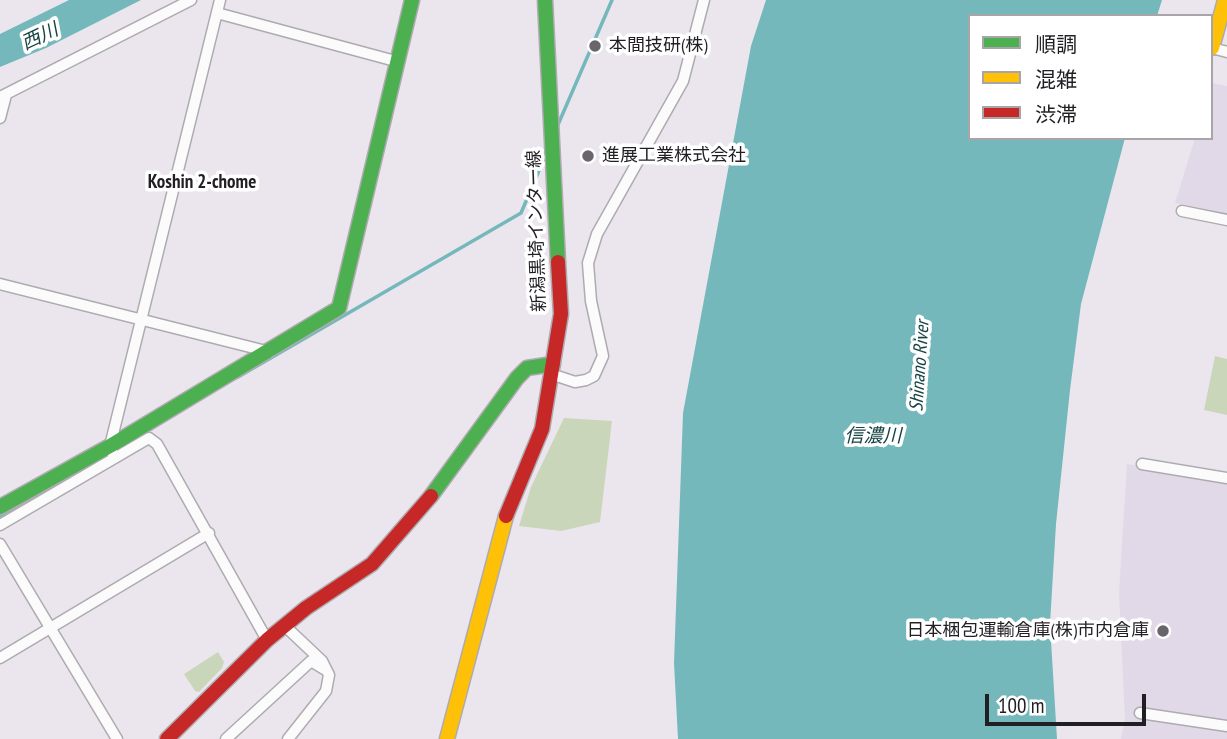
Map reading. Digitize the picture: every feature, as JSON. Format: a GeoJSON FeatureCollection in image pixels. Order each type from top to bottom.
{"type":"FeatureCollection","features":[{"type":"Feature","properties":{"kind":"street"},"geometry":{"type":"LineString","coordinates":[[0,118],[3,96],[123,32],[191,0]]}},
{"type":"Feature","properties":{"kind":"street"},"geometry":{"type":"LineString","coordinates":[[112,452],[140,319],[220,0]]}},
{"type":"Feature","properties":{"kind":"street"},"geometry":{"type":"LineString","coordinates":[[0,525],[339,308],[412,0]]}},
{"type":"Feature","properties":{"kind":"street","name":"新潟黒埼インター線"},"geometry":{"type":"LineString","coordinates":[[447,739],[510,503],[542,429],[561,314],[545,0]]}},
{"type":"Feature","properties":{"kind":"street"},"geometry":{"type":"LineString","coordinates":[[170,738],[267,640],[306,608],[372,564],[399,538],[527,368],[552,369],[575,382],[594,376],[603,356],[591,300],[588,263],[597,234],[683,81],[704,0]]}},
{"type":"Feature","properties":{"kind":"street"},"geometry":{"type":"LineString","coordinates":[[1213,44],[1225,0]]}},
{"type":"Feature","properties":{"kind":"street"},"geometry":{"type":"LineString","coordinates":[[217,13],[399,62]]}},
{"type":"Feature","properties":{"kind":"street"},"geometry":{"type":"LineString","coordinates":[[1182,211],[1227,220]]}},
{"type":"Feature","properties":{"kind":"street"},"geometry":{"type":"LineString","coordinates":[[0,284],[270,352]]}},
{"type":"Feature","properties":{"kind":"street"},"geometry":{"type":"LineString","coordinates":[[0,507],[112,452],[149,438],[157,444],[209,533],[267,640]]}},
{"type":"Feature","properties":{"kind":"street"},"geometry":{"type":"LineString","coordinates":[[1142,464],[1227,478]]}},
{"type":"Feature","properties":{"kind":"street"},"geometry":{"type":"LineString","coordinates":[[0,658],[209,533]]}},
{"type":"Feature","properties":{"kind":"street"},"geometry":{"type":"LineString","coordinates":[[0,544],[117,739]]}},
{"type":"Feature","properties":{"kind":"street"},"geometry":{"type":"LineString","coordinates":[[286,627],[322,661],[327,670],[326,691],[288,739]]}},
{"type":"Feature","properties":{"kind":"street"},"geometry":{"type":"LineString","coordinates":[[226,739],[311,661],[327,670]]}},
{"type":"Feature","properties":{"kind":"street"},"geometry":{"type":"LineString","coordinates":[[1140,713],[1227,726]]}},
{"type":"Feature","properties":{"kind":"shaded area"},"geometry":{"type":"Polygon","coordinates":[[[1213,83],[1227,86],[1227,213],[1175,203],[1194,140],[1213,140],[1213,83]]]}},
{"type":"Feature","properties":{"kind":"shaded area"},"geometry":{"type":"Polygon","coordinates":[[[1127,464],[1227,482],[1227,739],[1121,739],[1125,719],[1119,593],[1127,464]]]}},
{"type":"Feature","properties":{"kind":"green space"},"geometry":{"type":"Polygon","coordinates":[[[1215,356],[1227,359],[1227,415],[1204,410],[1215,356]]]}},
{"type":"Feature","properties":{"kind":"green space"},"geometry":{"type":"Polygon","coordinates":[[[564,418],[612,421],[600,522],[561,531],[519,526],[531,487],[564,418]]]}},
{"type":"Feature","properties":{"kind":"green space"},"geometry":{"type":"Polygon","coordinates":[[[218,652],[224,662],[222,668],[199,692],[195,691],[184,674],[218,652]]]}},
{"type":"Feature","properties":{"kind":"water","name":"西川"},"geometry":{"type":"Polygon","coordinates":[[[69,0],[141,0],[46,48],[0,67],[0,34],[69,0]]]}},
{"type":"Feature","properties":{"kind":"water","name":"信濃川"},"geometry":{"type":"Polygon","coordinates":[[[766,0],[1162,0],[1158,14],[968,14],[968,140],[1124,140],[1081,304],[1070,390],[1056,524],[1050,624],[1057,739],[678,739],[674,663],[683,413],[751,46],[766,0]]]}},
{"type":"Feature","properties":{"kind":"waterway"},"geometry":{"type":"LineString","coordinates":[[557,127],[612,0]]}},
{"type":"Feature","properties":{"kind":"waterway"},"geometry":{"type":"LineString","coordinates":[[238,377],[521,213],[546,154]]}},
{"type":"Feature","properties":{"kind":"waterway"},"geometry":{"type":"LineString","coordinates":[[0,516],[28,499]]}},
{"type":"Feature","properties":{"kind":"traffic: fast"},"geometry":{"type":"LineString","coordinates":[[0,507],[110,446],[339,308],[412,0]]}},
{"type":"Feature","properties":{"kind":"traffic: fast"},"geometry":{"type":"LineString","coordinates":[[545,0],[558,262]]}},
{"type":"Feature","properties":{"kind":"traffic: fast"},"geometry":{"type":"LineString","coordinates":[[431,496],[517,378],[527,368],[553,364]]}},
{"type":"Feature","properties":{"kind":"traffic: slow"},"geometry":{"type":"LineString","coordinates":[[1213,44],[1225,0]]}},
{"type":"Feature","properties":{"kind":"traffic: slow"},"geometry":{"type":"LineString","coordinates":[[447,739],[506,516]]}},
{"type":"Feature","properties":{"kind":"traffic: jam"},"geometry":{"type":"LineString","coordinates":[[506,516],[542,429],[561,314],[558,262]]}},
{"type":"Feature","properties":{"kind":"traffic: jam"},"geometry":{"type":"LineString","coordinates":[[167,739],[267,640],[306,608],[372,564],[431,496]]}},
{"type":"Feature","properties":{"kind":"place","name":"本間技研(株)"},"geometry":{"type":"Point","coordinates":[595,46]}},
{"type":"Feature","properties":{"kind":"place","name":"進展工業株式会社"},"geometry":{"type":"Point","coordinates":[588,156]}},
{"type":"Feature","properties":{"kind":"place","name":"日本梱包運輸倉庫(株)市内倉庫"},"geometry":{"type":"Point","coordinates":[1163,631]}},
{"type":"Feature","properties":{"kind":"district","name":"Koshin 2-chome"},"geometry":{"type":"Point","coordinates":[202,183]}},
{"type":"Feature","properties":{"kind":"water label","name":"Shinano River"},"geometry":{"type":"Point","coordinates":[920,366]}}]}
